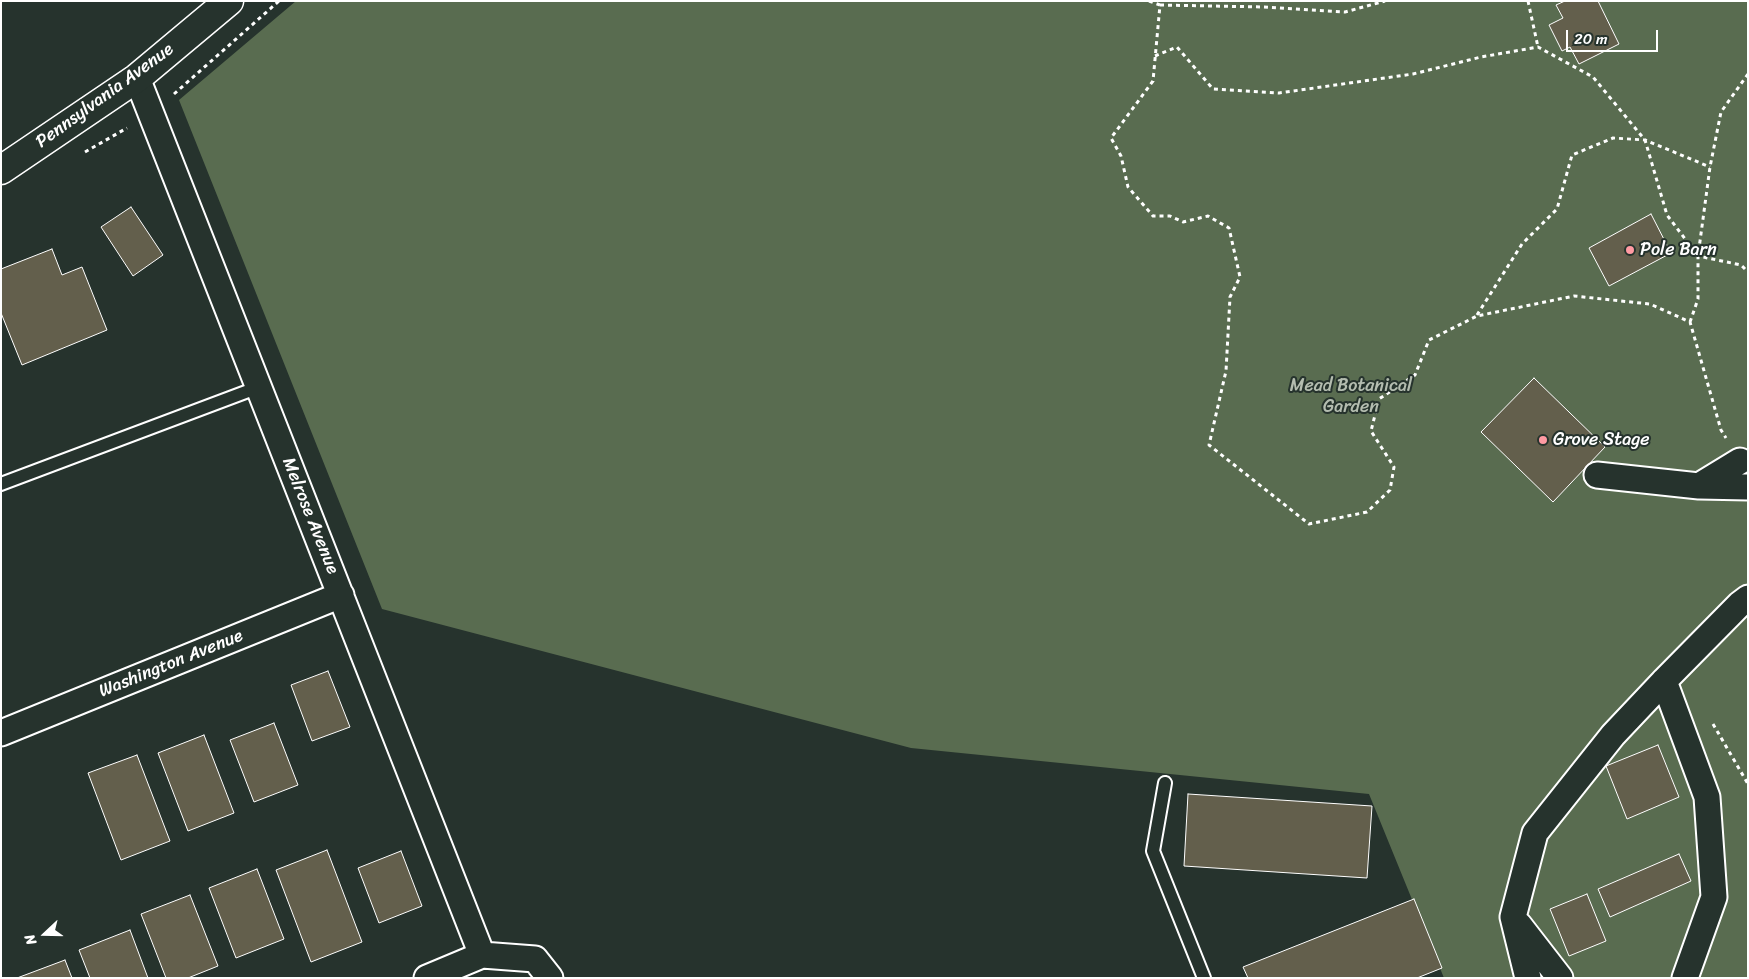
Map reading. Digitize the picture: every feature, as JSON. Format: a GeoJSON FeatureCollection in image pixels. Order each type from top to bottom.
{"type":"FeatureCollection","features":[{"type":"Feature","properties":{"kind":"street","name":"Pennsylvania Avenue"},"geometry":{"type":"LineString","coordinates":[[1,170],[137,78],[229,1]]}},
{"type":"Feature","properties":{"kind":"street","name":"Melrose Avenue"},"geometry":{"type":"LineString","coordinates":[[137,78],[482,956]]}},
{"type":"Feature","properties":{"kind":"street"},"geometry":{"type":"LineString","coordinates":[[1699,486],[1740,462]]}},
{"type":"Feature","properties":{"kind":"street"},"geometry":{"type":"LineString","coordinates":[[1598,475],[1699,486],[1748,487]]}},
{"type":"Feature","properties":{"kind":"street","name":"Washington Avenue"},"geometry":{"type":"LineString","coordinates":[[1,733],[341,595]]}},
{"type":"Feature","properties":{"kind":"street"},"geometry":{"type":"LineString","coordinates":[[1528,978],[1513,917],[1535,833],[1614,735],[1664,681],[1745,602]]}},
{"type":"Feature","properties":{"kind":"street"},"geometry":{"type":"LineString","coordinates":[[1664,681],[1707,797],[1714,897],[1685,978]]}},
{"type":"Feature","properties":{"kind":"street"},"geometry":{"type":"LineString","coordinates":[[1513,917],[1560,978]]}},
{"type":"Feature","properties":{"kind":"street"},"geometry":{"type":"LineString","coordinates":[[427,978],[482,956],[535,959],[550,978]]}},
{"type":"Feature","properties":{"kind":"lane"},"geometry":{"type":"LineString","coordinates":[[1,484],[259,387]]}},
{"type":"Feature","properties":{"kind":"lane"},"geometry":{"type":"LineString","coordinates":[[1165,783],[1153,851],[1204,978]]}},
{"type":"Feature","properties":{"kind":"path"},"geometry":{"type":"LineString","coordinates":[[1149,1],[1160,5],[1264,7],[1345,12],[1385,1]]}},
{"type":"Feature","properties":{"kind":"path"},"geometry":{"type":"LineString","coordinates":[[1528,1],[1538,47]]}},
{"type":"Feature","properties":{"kind":"path"},"geometry":{"type":"LineString","coordinates":[[1160,5],[1153,80],[1111,138],[1121,156],[1128,188],[1152,216],[1170,216],[1183,222],[1208,216],[1228,228],[1240,277],[1230,297],[1226,371],[1209,445],[1309,524],[1367,512],[1390,490],[1394,467],[1371,432],[1379,399],[1415,375],[1429,340],[1477,316],[1574,296],[1650,304],[1690,322]]}},
{"type":"Feature","properties":{"kind":"path"},"geometry":{"type":"LineString","coordinates":[[1155,56],[1177,47],[1214,89],[1279,92],[1413,74],[1481,57],[1538,47],[1593,77],[1645,140],[1667,215],[1698,256],[1741,266],[1748,272]]}},
{"type":"Feature","properties":{"kind":"path"},"geometry":{"type":"LineString","coordinates":[[1740,462],[1721,430],[1690,322],[1698,299],[1698,256],[1710,166],[1721,112],[1748,74]]}},
{"type":"Feature","properties":{"kind":"path"},"geometry":{"type":"LineString","coordinates":[[1477,316],[1522,244],[1557,209],[1572,155],[1613,138],[1645,140],[1710,166]]}},
{"type":"Feature","properties":{"kind":"path"},"geometry":{"type":"LineString","coordinates":[[1712,724],[1748,784]]}},
{"type":"Feature","properties":{"kind":"green space","name":"Mead Botanical Garden"},"geometry":{"type":"Polygon","coordinates":[[[296,1],[1748,1],[1748,978],[1444,978],[1369,794],[911,748],[382,609],[179,100],[296,1]]]}},
{"type":"Feature","properties":{"kind":"building"},"geometry":{"type":"Polygon","coordinates":[[[1565,1],[1598,1],[1619,44],[1579,64],[1570,47],[1562,51],[1549,25],[1563,18],[1556,5],[1565,1]]]}},
{"type":"Feature","properties":{"kind":"building"},"geometry":{"type":"Polygon","coordinates":[[[131,207],[163,255],[133,276],[101,227],[131,207]]]}},
{"type":"Feature","properties":{"kind":"building","name":"Pole Barn"},"geometry":{"type":"Polygon","coordinates":[[[1651,214],[1671,253],[1609,286],[1589,248],[1651,214]]]}},
{"type":"Feature","properties":{"kind":"building"},"geometry":{"type":"Polygon","coordinates":[[[52,249],[62,275],[82,267],[107,330],[22,365],[1,313],[1,269],[52,249]]]}},
{"type":"Feature","properties":{"kind":"building","name":"Grove Stage"},"geometry":{"type":"Polygon","coordinates":[[[1534,378],[1605,447],[1553,502],[1481,432],[1534,378]]]}},
{"type":"Feature","properties":{"kind":"building"},"geometry":{"type":"Polygon","coordinates":[[[328,671],[350,727],[312,741],[291,685],[328,671]]]}},
{"type":"Feature","properties":{"kind":"building"},"geometry":{"type":"Polygon","coordinates":[[[274,723],[298,785],[254,802],[230,740],[274,723]]]}},
{"type":"Feature","properties":{"kind":"building"},"geometry":{"type":"Polygon","coordinates":[[[204,735],[234,813],[188,831],[158,753],[204,735]]]}},
{"type":"Feature","properties":{"kind":"building"},"geometry":{"type":"Polygon","coordinates":[[[1658,745],[1679,797],[1627,819],[1606,766],[1658,745]]]}},
{"type":"Feature","properties":{"kind":"building"},"geometry":{"type":"Polygon","coordinates":[[[137,755],[170,841],[121,860],[88,773],[137,755]]]}},
{"type":"Feature","properties":{"kind":"building"},"geometry":{"type":"Polygon","coordinates":[[[1188,794],[1372,806],[1367,878],[1184,866],[1188,794]]]}},
{"type":"Feature","properties":{"kind":"building"},"geometry":{"type":"Polygon","coordinates":[[[327,850],[362,942],[311,962],[276,870],[327,850]]]}},
{"type":"Feature","properties":{"kind":"building"},"geometry":{"type":"Polygon","coordinates":[[[401,851],[422,906],[379,923],[358,868],[401,851]]]}},
{"type":"Feature","properties":{"kind":"building"},"geometry":{"type":"Polygon","coordinates":[[[1679,854],[1691,881],[1610,917],[1598,889],[1679,854]]]}},
{"type":"Feature","properties":{"kind":"building"},"geometry":{"type":"Polygon","coordinates":[[[257,869],[284,939],[236,958],[209,888],[257,869]]]}},
{"type":"Feature","properties":{"kind":"building"},"geometry":{"type":"Polygon","coordinates":[[[1587,894],[1606,941],[1569,956],[1550,909],[1587,894]]]}},
{"type":"Feature","properties":{"kind":"building"},"geometry":{"type":"Polygon","coordinates":[[[190,895],[218,966],[188,978],[166,978],[141,914],[190,895]]]}},
{"type":"Feature","properties":{"kind":"building"},"geometry":{"type":"Polygon","coordinates":[[[1414,899],[1442,968],[1417,978],[1248,978],[1243,967],[1414,899]]]}},
{"type":"Feature","properties":{"kind":"building"},"geometry":{"type":"Polygon","coordinates":[[[130,930],[148,978],[90,978],[79,950],[130,930]]]}},
{"type":"Feature","properties":{"kind":"building"},"geometry":{"type":"Polygon","coordinates":[[[65,960],[72,978],[17,978],[65,960]]]}},
{"type":"Feature","properties":{"kind":"place","name":"Pole Barn"},"geometry":{"type":"Point","coordinates":[1630,250]}},
{"type":"Feature","properties":{"kind":"place","name":"Grove Stage"},"geometry":{"type":"Point","coordinates":[1543,440]}}]}
